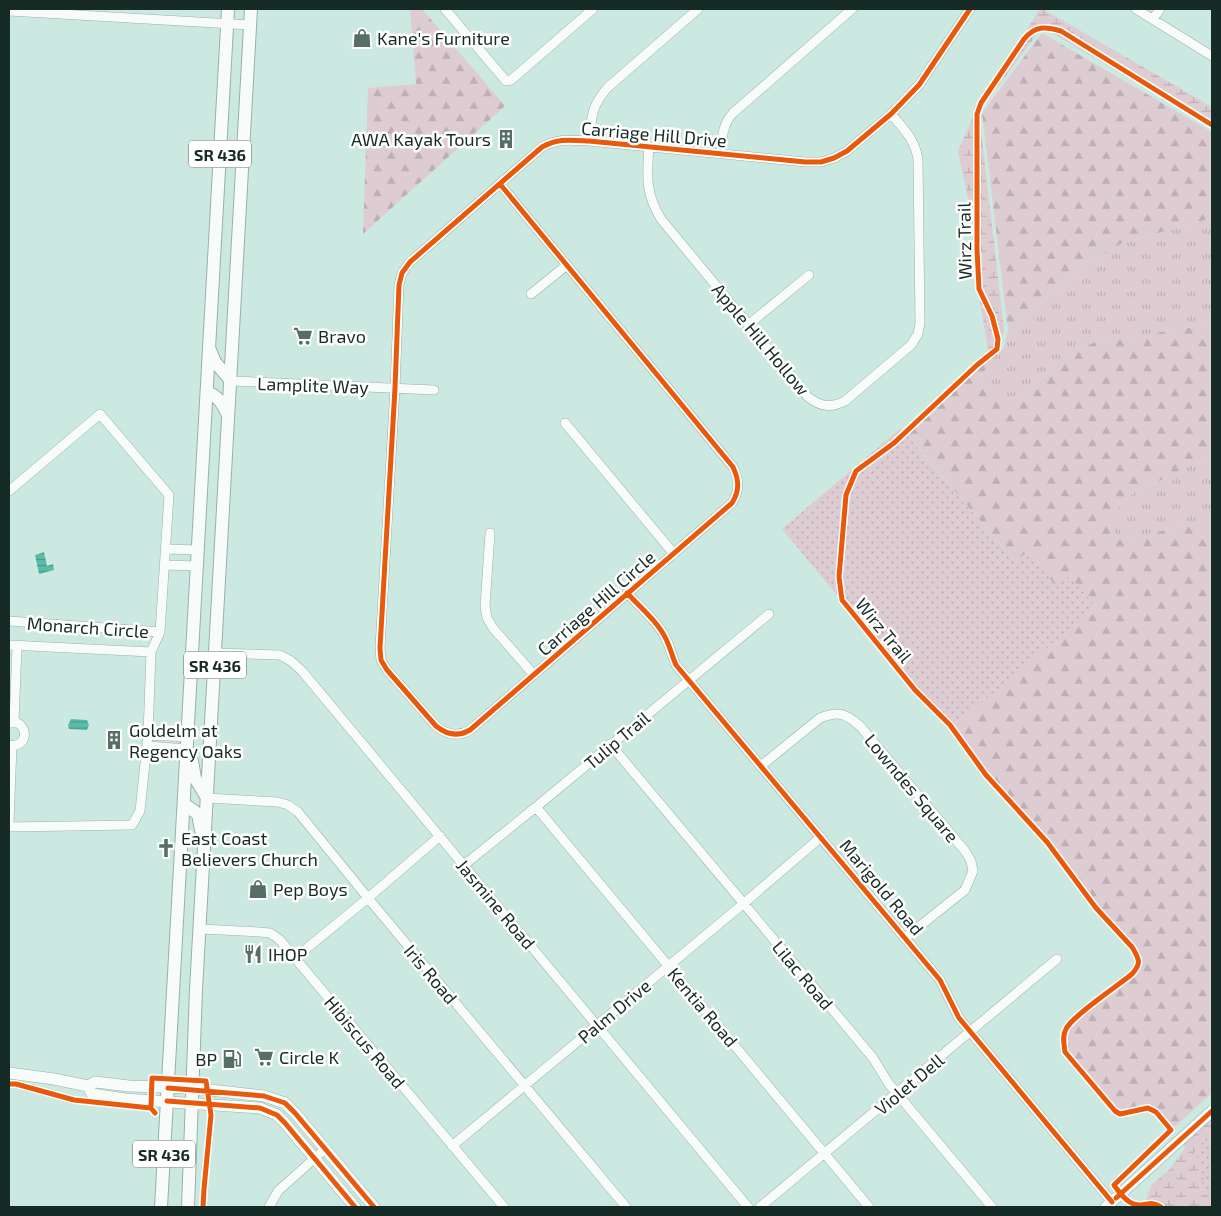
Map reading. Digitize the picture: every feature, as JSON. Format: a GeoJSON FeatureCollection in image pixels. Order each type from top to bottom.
{"type":"FeatureCollection","features":[{"type":"Feature","properties":{"kind":"main road","name":"SR 436"},"geometry":{"type":"LineString","coordinates":[[161,1207],[228,9]]}},
{"type":"Feature","properties":{"kind":"main road","name":"SR 436"},"geometry":{"type":"LineString","coordinates":[[188,1207],[191,1103],[204,848],[251,9]]}},
{"type":"Feature","properties":{"kind":"main road"},"geometry":{"type":"LineString","coordinates":[[209,348],[215,362],[231,381]]}},
{"type":"Feature","properties":{"kind":"main road"},"geometry":{"type":"LineString","coordinates":[[207,392],[216,396],[221,401],[229,417]]}},
{"type":"Feature","properties":{"kind":"main road"},"geometry":{"type":"LineString","coordinates":[[188,743],[195,778],[207,798]]}},
{"type":"Feature","properties":{"kind":"main road"},"geometry":{"type":"LineString","coordinates":[[184,804],[198,814],[204,848]]}},
{"type":"Feature","properties":{"kind":"street"},"geometry":{"type":"LineString","coordinates":[[445,9],[506,81],[510,80],[593,9]]}},
{"type":"Feature","properties":{"kind":"street"},"geometry":{"type":"LineString","coordinates":[[589,141],[592,112],[596,101],[607,88],[698,9]]}},
{"type":"Feature","properties":{"kind":"street"},"geometry":{"type":"LineString","coordinates":[[720,154],[722,131],[727,119],[852,9]]}},
{"type":"Feature","properties":{"kind":"street","name":"Carriage Hill Drive"},"geometry":{"type":"LineString","coordinates":[[395,388],[399,285],[402,273],[410,262],[542,147],[552,141],[565,140],[649,146],[806,162],[821,162],[834,158],[892,114],[919,85],[970,9]]}},
{"type":"Feature","properties":{"kind":"street"},"geometry":{"type":"LineString","coordinates":[[1136,9],[1212,56]]}},
{"type":"Feature","properties":{"kind":"street"},"geometry":{"type":"LineString","coordinates":[[1153,19],[1160,9]]}},
{"type":"Feature","properties":{"kind":"street"},"geometry":{"type":"LineString","coordinates":[[9,11],[250,25]]}},
{"type":"Feature","properties":{"kind":"street","name":"Apple Hill Hollow"},"geometry":{"type":"LineString","coordinates":[[649,146],[646,179],[653,206],[661,220],[808,397],[816,403],[825,406],[835,406],[845,401],[911,345],[918,334],[920,323],[918,159],[912,138],[892,114]]}},
{"type":"Feature","properties":{"kind":"street","name":"Carriage Hill Circle"},"geometry":{"type":"LineString","coordinates":[[395,388],[380,648],[382,660],[387,670],[443,732],[454,735],[470,730],[732,503],[737,494],[737,476],[733,467],[500,184]]}},
{"type":"Feature","properties":{"kind":"street"},"geometry":{"type":"LineString","coordinates":[[531,294],[567,265]]}},
{"type":"Feature","properties":{"kind":"street"},"geometry":{"type":"LineString","coordinates":[[748,325],[809,275]]}},
{"type":"Feature","properties":{"kind":"street","name":"Lamplite Way"},"geometry":{"type":"LineString","coordinates":[[231,381],[434,390]]}},
{"type":"Feature","properties":{"kind":"street","name":"Monarch Circle"},"geometry":{"type":"LineString","coordinates":[[9,491],[100,414],[169,495],[160,632],[9,621]]}},
{"type":"Feature","properties":{"kind":"street"},"geometry":{"type":"LineString","coordinates":[[565,423],[674,554]]}},
{"type":"Feature","properties":{"kind":"street"},"geometry":{"type":"LineString","coordinates":[[490,533],[487,618],[493,628],[534,675]]}},
{"type":"Feature","properties":{"kind":"street"},"geometry":{"type":"LineString","coordinates":[[166,549],[198,550]]}},
{"type":"Feature","properties":{"kind":"street"},"geometry":{"type":"LineString","coordinates":[[165,565],[198,566]]}},
{"type":"Feature","properties":{"kind":"street","name":"Marigold Road"},"geometry":{"type":"LineString","coordinates":[[627,593],[661,631],[667,640],[676,665],[688,680],[762,765],[940,980],[959,1018],[1105,1192],[1109,1205]]}},
{"type":"Feature","properties":{"kind":"street","name":"Tulip Trail"},"geometry":{"type":"LineString","coordinates":[[464,865],[769,614]]}},
{"type":"Feature","properties":{"kind":"street"},"geometry":{"type":"LineString","coordinates":[[9,827],[132,825],[140,811],[148,735],[151,652],[160,632]]}},
{"type":"Feature","properties":{"kind":"street"},"geometry":{"type":"LineString","coordinates":[[9,822],[11,746],[21,743],[25,735],[22,726],[11,722],[13,645],[151,652]]}},
{"type":"Feature","properties":{"kind":"street","name":"Jasmine Road"},"geometry":{"type":"LineString","coordinates":[[216,653],[280,655],[291,661],[308,678],[748,1207]]}},
{"type":"Feature","properties":{"kind":"street","name":"Lowndes Square"},"geometry":{"type":"LineString","coordinates":[[762,765],[820,718],[832,713],[842,714],[860,726],[965,851],[973,871],[965,890],[906,937]]}},
{"type":"Feature","properties":{"kind":"street"},"geometry":{"type":"LineString","coordinates":[[148,735],[188,743]]}},
{"type":"Feature","properties":{"kind":"street"},"geometry":{"type":"LineString","coordinates":[[147,746],[188,743]]}},
{"type":"Feature","properties":{"kind":"street","name":"Lilac Road"},"geometry":{"type":"LineString","coordinates":[[610,744],[873,1058],[889,1084],[992,1207]]}},
{"type":"Feature","properties":{"kind":"street","name":"Iris Road"},"geometry":{"type":"LineString","coordinates":[[207,798],[278,802],[288,805],[298,812],[626,1207]]}},
{"type":"Feature","properties":{"kind":"street","name":"Kentia Road"},"geometry":{"type":"LineString","coordinates":[[536,807],[869,1207]]}},
{"type":"Feature","properties":{"kind":"street"},"geometry":{"type":"LineString","coordinates":[[295,958],[440,836]]}},
{"type":"Feature","properties":{"kind":"street","name":"Palm Drive"},"geometry":{"type":"LineString","coordinates":[[452,1146],[744,904],[821,837]]}},
{"type":"Feature","properties":{"kind":"street","name":"Hibiscus Road"},"geometry":{"type":"LineString","coordinates":[[200,929],[270,933],[279,939],[504,1207]]}},
{"type":"Feature","properties":{"kind":"street","name":"Violet Dell"},"geometry":{"type":"LineString","coordinates":[[760,1207],[1057,960]]}},
{"type":"Feature","properties":{"kind":"street"},"geometry":{"type":"LineString","coordinates":[[9,1074],[54,1079],[88,1086],[95,1082],[192,1088],[264,1096],[284,1103],[295,1113],[374,1207]]}},
{"type":"Feature","properties":{"kind":"street"},"geometry":{"type":"LineString","coordinates":[[88,1086],[92,1094],[125,1099],[260,1108],[277,1115],[355,1207]]}},
{"type":"Feature","properties":{"kind":"street"},"geometry":{"type":"LineString","coordinates":[[260,1108],[264,1096]]}},
{"type":"Feature","properties":{"kind":"street"},"geometry":{"type":"LineString","coordinates":[[1109,1205],[1212,1111]]}},
{"type":"Feature","properties":{"kind":"street"},"geometry":{"type":"LineString","coordinates":[[269,1207],[278,1191],[325,1149]]}},
{"type":"Feature","properties":{"kind":"green space"},"geometry":{"type":"Polygon","coordinates":[[[410,9],[422,9],[505,106],[363,234],[368,88],[416,84],[410,9]]]}},
{"type":"Feature","properties":{"kind":"green space"},"geometry":{"type":"Polygon","coordinates":[[[1040,9],[1212,107],[1212,127],[1045,29],[1040,30],[979,112],[1004,330],[1000,346],[989,356],[980,302],[971,212],[958,151],[976,110],[1040,9]]]}},
{"type":"Feature","properties":{"kind":"green space"},"geometry":{"type":"Polygon","coordinates":[[[1042,33],[1212,132],[1212,218],[1122,243],[1080,270],[1008,330],[982,113],[1042,33]]]}},
{"type":"Feature","properties":{"kind":"green space"},"geometry":{"type":"Polygon","coordinates":[[[1212,218],[1212,317],[1200,326],[1095,342],[1067,355],[1021,397],[995,401],[982,380],[987,362],[1004,348],[1008,330],[1080,270],[1122,243],[1212,218]]]}},
{"type":"Feature","properties":{"kind":"green space"},"geometry":{"type":"Polygon","coordinates":[[[1212,317],[1212,460],[1190,466],[1130,495],[1107,521],[1119,540],[1212,520],[1212,1093],[1171,1130],[1156,1112],[1148,1108],[1120,1114],[1115,1111],[1065,1052],[1063,1043],[1064,1033],[1142,959],[949,730],[1096,606],[1055,585],[1028,552],[1015,562],[906,433],[987,362],[982,380],[995,400],[1021,397],[1067,355],[1095,342],[1200,326],[1212,317]]]}},
{"type":"Feature","properties":{"kind":"green space"},"geometry":{"type":"Polygon","coordinates":[[[901,428],[1015,562],[1028,551],[1055,585],[1070,576],[1096,607],[949,730],[782,529],[901,428]]]}},
{"type":"Feature","properties":{"kind":"green space"},"geometry":{"type":"Polygon","coordinates":[[[1212,460],[1212,520],[1119,540],[1106,521],[1130,495],[1190,466],[1212,460]]]}},
{"type":"Feature","properties":{"kind":"green space"},"geometry":{"type":"Polygon","coordinates":[[[1212,1117],[1212,1207],[1147,1207],[1145,1204],[1151,1185],[1169,1170],[1185,1148],[1184,1143],[1212,1117]]]}},
{"type":"Feature","properties":{"kind":"green space"},"geometry":{"type":"Polygon","coordinates":[[[1212,1136],[1212,1199],[1202,1191],[1201,1184],[1205,1177],[1199,1168],[1199,1158],[1191,1155],[1212,1136]]]}},
{"type":"Feature","properties":{"kind":"shaded area"},"geometry":{"type":"Polygon","coordinates":[[[44,552],[47,566],[53,564],[54,570],[39,574],[35,555],[44,552]]]}},
{"type":"Feature","properties":{"kind":"shaded area"},"geometry":{"type":"Polygon","coordinates":[[[71,719],[87,720],[89,725],[87,730],[69,729],[68,725],[71,719]]]}},
{"type":"Feature","properties":{"kind":"cycle path"},"geometry":{"type":"LineString","coordinates":[[500,184],[733,467],[737,489],[732,503],[470,730],[461,734],[453,734],[436,726],[387,670],[381,660],[380,648],[399,285],[402,273],[410,262],[542,147],[554,142],[565,140],[589,141],[805,162],[821,162],[834,158],[847,151],[891,114],[919,85],[970,9]]}},
{"type":"Feature","properties":{"kind":"cycle path","name":"Wirz Trail"},"geometry":{"type":"LineString","coordinates":[[1161,1207],[1154,1204],[1138,1205],[1131,1203],[1114,1185],[1171,1130],[1156,1112],[1148,1108],[1120,1114],[1115,1111],[1065,1052],[1064,1037],[1070,1023],[1132,974],[1137,967],[1138,961],[1132,947],[1096,908],[1047,842],[986,775],[950,725],[915,690],[842,600],[839,577],[846,495],[856,471],[894,443],[977,365],[997,349],[998,339],[992,316],[979,289],[977,249],[977,114],[981,103],[1024,39],[1036,29],[1050,28],[1061,31],[1212,125]]}},
{"type":"Feature","properties":{"kind":"cycle path"},"geometry":{"type":"LineString","coordinates":[[627,593],[663,633],[676,665],[940,980],[959,1018],[1112,1202]]}},
{"type":"Feature","properties":{"kind":"cycle path"},"geometry":{"type":"LineString","coordinates":[[151,1108],[152,1078],[206,1081],[211,1115],[203,1207]]}},
{"type":"Feature","properties":{"kind":"cycle path"},"geometry":{"type":"LineString","coordinates":[[9,1084],[16,1084],[74,1100],[151,1108],[155,1113]]}},
{"type":"Feature","properties":{"kind":"cycle path"},"geometry":{"type":"LineString","coordinates":[[168,1088],[264,1096],[285,1103],[374,1207]]}},
{"type":"Feature","properties":{"kind":"cycle path"},"geometry":{"type":"LineString","coordinates":[[167,1101],[260,1108],[277,1115],[355,1207]]}},
{"type":"Feature","properties":{"kind":"cycle path"},"geometry":{"type":"LineString","coordinates":[[1116,1198],[1212,1111]]}},
{"type":"Feature","properties":{"kind":"place","name":"Kane's Furniture"},"geometry":{"type":"Point","coordinates":[362,38]}},
{"type":"Feature","properties":{"kind":"place","name":"AWA Kayak Tours"},"geometry":{"type":"Point","coordinates":[506,139]}},
{"type":"Feature","properties":{"kind":"place","name":"Bravo"},"geometry":{"type":"Point","coordinates":[303,336]}},
{"type":"Feature","properties":{"kind":"place","name":"Goldelm at Regency Oaks"},"geometry":{"type":"Point","coordinates":[114,740]}},
{"type":"Feature","properties":{"kind":"place","name":"East Coast Believers Church"},"geometry":{"type":"Point","coordinates":[166,848]}},
{"type":"Feature","properties":{"kind":"place","name":"Pep Boys"},"geometry":{"type":"Point","coordinates":[258,889]}},
{"type":"Feature","properties":{"kind":"place","name":"IHOP"},"geometry":{"type":"Point","coordinates":[253,954]}},
{"type":"Feature","properties":{"kind":"place","name":"Circle K"},"geometry":{"type":"Point","coordinates":[264,1057]}},
{"type":"Feature","properties":{"kind":"place","name":"BP"},"geometry":{"type":"Point","coordinates":[232,1059]}}]}
